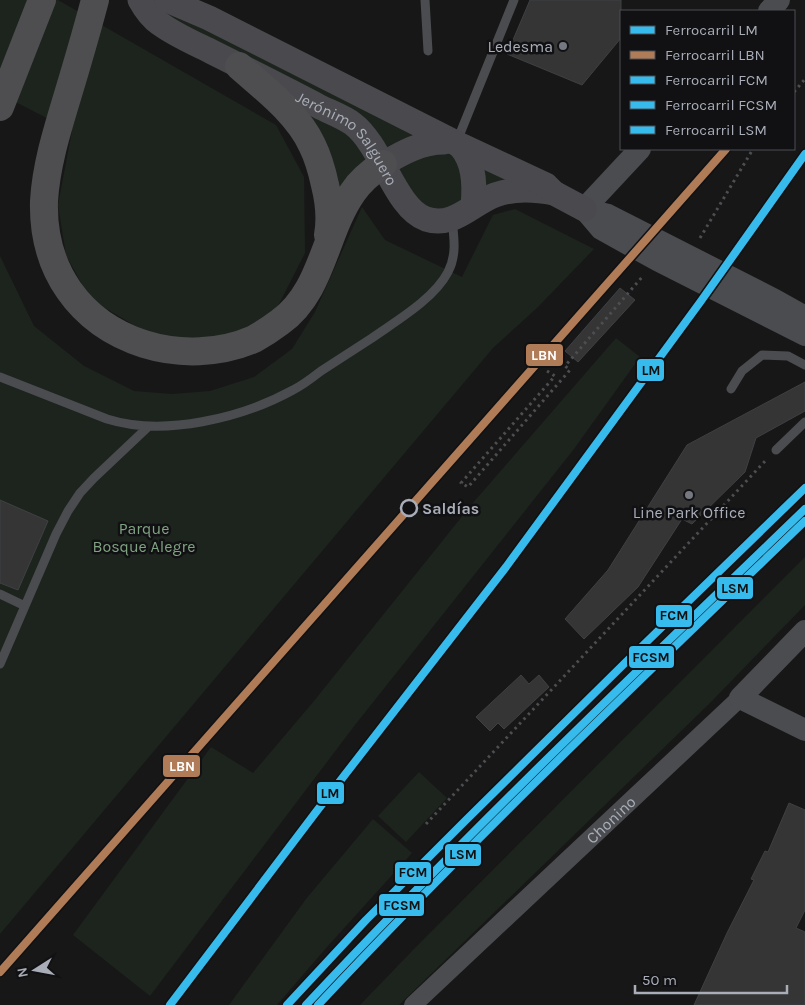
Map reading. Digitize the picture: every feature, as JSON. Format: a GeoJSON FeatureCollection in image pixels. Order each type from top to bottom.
{"type":"FeatureCollection","features":[{"type":"Feature","properties":{"kind":"highway"},"geometry":{"type":"LineString","coordinates":[[0,107],[42,0]]}},
{"type":"Feature","properties":{"kind":"highway"},"geometry":{"type":"LineString","coordinates":[[95,0],[53,146],[46,182],[44,214],[46,232],[58,273],[81,306],[92,317],[119,334],[149,346],[173,351],[201,351],[244,343],[264,333],[283,320],[299,303],[314,280],[342,211],[352,192],[365,177],[383,164]]}},
{"type":"Feature","properties":{"kind":"highway"},"geometry":{"type":"LineString","coordinates":[[239,66],[294,118],[312,144],[321,170],[330,213],[326,251]]}},
{"type":"Feature","properties":{"kind":"main road","name":"Jerónimo Salguero"},"geometry":{"type":"LineString","coordinates":[[140,0],[149,15],[159,24],[353,124],[368,141],[402,199],[417,214],[425,218],[434,221],[452,219],[480,202],[510,191],[527,189],[554,193]]}},
{"type":"Feature","properties":{"kind":"main road","name":"Jerónimo Salguero"},"geometry":{"type":"LineString","coordinates":[[167,0],[209,18],[456,143],[546,186],[554,193],[584,209]]}},
{"type":"Feature","properties":{"kind":"main road"},"geometry":{"type":"LineString","coordinates":[[383,164],[424,144],[450,141],[456,143],[465,152],[470,162],[475,192],[473,206]]}},
{"type":"Feature","properties":{"kind":"street"},"geometry":{"type":"LineString","coordinates":[[770,10],[779,0]]}},
{"type":"Feature","properties":{"kind":"street"},"geometry":{"type":"LineString","coordinates":[[584,209],[639,150]]}},
{"type":"Feature","properties":{"kind":"street","name":"Jerónimo Salguero"},"geometry":{"type":"LineString","coordinates":[[584,209],[608,215],[805,316]]}},
{"type":"Feature","properties":{"kind":"street","name":"Jerónimo Salguero"},"geometry":{"type":"LineString","coordinates":[[584,209],[601,229],[657,260],[805,335]]}},
{"type":"Feature","properties":{"kind":"street","name":"Chonino"},"geometry":{"type":"LineString","coordinates":[[413,1005],[740,698],[805,631]]}},
{"type":"Feature","properties":{"kind":"street"},"geometry":{"type":"LineString","coordinates":[[740,698],[805,730]]}},
{"type":"Feature","properties":{"kind":"lane"},"geometry":{"type":"LineString","coordinates":[[425,0],[428,51]]}},
{"type":"Feature","properties":{"kind":"lane"},"geometry":{"type":"LineString","coordinates":[[456,143],[514,0]]}},
{"type":"Feature","properties":{"kind":"lane"},"geometry":{"type":"LineString","coordinates":[[0,377],[121,424],[166,426],[204,421],[266,404],[294,390],[410,312],[432,293],[449,271],[455,248],[452,219]]}},
{"type":"Feature","properties":{"kind":"lane"},"geometry":{"type":"LineString","coordinates":[[731,389],[742,371],[762,355],[788,356],[805,365]]}},
{"type":"Feature","properties":{"kind":"lane"},"geometry":{"type":"LineString","coordinates":[[776,450],[805,422]]}},
{"type":"Feature","properties":{"kind":"lane"},"geometry":{"type":"LineString","coordinates":[[0,664],[56,534],[68,511],[80,493],[94,478],[149,426]]}},
{"type":"Feature","properties":{"kind":"lane"},"geometry":{"type":"LineString","coordinates":[[0,594],[26,606]]}},
{"type":"Feature","properties":{"kind":"path"},"geometry":{"type":"LineString","coordinates":[[795,91],[805,79]]}},
{"type":"Feature","properties":{"kind":"path"},"geometry":{"type":"LineString","coordinates":[[690,256],[752,150]]}},
{"type":"Feature","properties":{"kind":"path"},"geometry":{"type":"LineString","coordinates":[[547,372],[555,376],[461,483],[468,486],[525,422],[570,370],[565,366],[657,260]]}},
{"type":"Feature","properties":{"kind":"path"},"geometry":{"type":"LineString","coordinates":[[426,824],[776,450]]}},
{"type":"Feature","properties":{"kind":"green space"},"geometry":{"type":"Polygon","coordinates":[[[0,0],[58,0],[276,125],[304,177],[305,253],[276,310],[235,338],[154,337],[90,299],[66,255],[58,205],[72,131],[0,94],[0,0]]]}},
{"type":"Feature","properties":{"kind":"green space"},"geometry":{"type":"Polygon","coordinates":[[[140,0],[167,0],[540,190],[442,221],[383,165],[347,201],[305,132],[140,0]]]}},
{"type":"Feature","properties":{"kind":"green space","name":"Parque Bosque Alegre"},"geometry":{"type":"Polygon","coordinates":[[[362,207],[385,240],[462,277],[493,215],[515,209],[594,249],[537,308],[493,348],[0,934],[0,256],[34,326],[84,366],[134,391],[172,394],[210,391],[254,377],[292,349],[315,312],[362,207]]]}},
{"type":"Feature","properties":{"kind":"green space"},"geometry":{"type":"Polygon","coordinates":[[[616,338],[640,357],[574,449],[355,725],[150,996],[73,935],[211,747],[253,773],[314,701],[472,504],[616,338]]]}},
{"type":"Feature","properties":{"kind":"green space"},"geometry":{"type":"Polygon","coordinates":[[[805,557],[805,605],[711,702],[399,1005],[360,1005],[414,949],[805,557]]]}},
{"type":"Feature","properties":{"kind":"green space"},"geometry":{"type":"Polygon","coordinates":[[[419,772],[447,798],[406,842],[378,816],[419,772]]]}},
{"type":"Feature","properties":{"kind":"green space"},"geometry":{"type":"Polygon","coordinates":[[[373,819],[412,853],[277,1005],[229,1005],[306,899],[373,819]]]}},
{"type":"Feature","properties":{"kind":"building","name":"Ledesma"},"geometry":{"type":"Polygon","coordinates":[[[530,0],[621,0],[620,39],[582,85],[507,54],[530,0]]]}},
{"type":"Feature","properties":{"kind":"building"},"geometry":{"type":"Polygon","coordinates":[[[620,288],[635,300],[578,362],[565,351],[620,288]]]}},
{"type":"Feature","properties":{"kind":"building","name":"Line Park Office"},"geometry":{"type":"Polygon","coordinates":[[[805,382],[805,411],[756,438],[745,472],[692,524],[682,519],[638,587],[584,639],[565,619],[608,570],[687,445],[805,382]]]}},
{"type":"Feature","properties":{"kind":"building"},"geometry":{"type":"Polygon","coordinates":[[[0,500],[48,521],[18,590],[0,583],[0,500]]]}},
{"type":"Feature","properties":{"kind":"building"},"geometry":{"type":"Polygon","coordinates":[[[521,675],[529,684],[539,675],[549,687],[504,729],[498,723],[490,731],[476,717],[521,675]]]}},
{"type":"Feature","properties":{"kind":"building"},"geometry":{"type":"Polygon","coordinates":[[[789,803],[805,810],[805,910],[796,928],[805,932],[805,1005],[694,1005],[754,880],[751,879],[765,851],[768,852],[789,803]]]}},
{"type":"Feature","properties":{"kind":"rail line","name":"LBN"},"geometry":{"type":"LineString","coordinates":[[0,972],[725,150]]}},
{"type":"Feature","properties":{"kind":"rail line","name":"LM"},"geometry":{"type":"LineString","coordinates":[[170,1005],[316,812],[506,567],[701,301],[805,154]]}},
{"type":"Feature","properties":{"kind":"rail line","name":"FCM"},"geometry":{"type":"LineString","coordinates":[[287,1005],[366,920],[465,821],[805,488]]}},
{"type":"Feature","properties":{"kind":"rail line","name":"FCSM"},"geometry":{"type":"LineString","coordinates":[[306,1005],[366,941],[490,816],[615,692],[805,509]]}},
{"type":"Feature","properties":{"kind":"rail line","name":"LSM"},"geometry":{"type":"LineString","coordinates":[[318,1005],[497,820],[805,521]]}},
{"type":"Feature","properties":{"kind":"place","name":"Ledesma"},"geometry":{"type":"Point","coordinates":[563,46]}},
{"type":"Feature","properties":{"kind":"place","name":"Line Park Office"},"geometry":{"type":"Point","coordinates":[689,495]}},
{"type":"Feature","properties":{"kind":"place","name":"Saldías"},"geometry":{"type":"Point","coordinates":[409,508]}}]}
